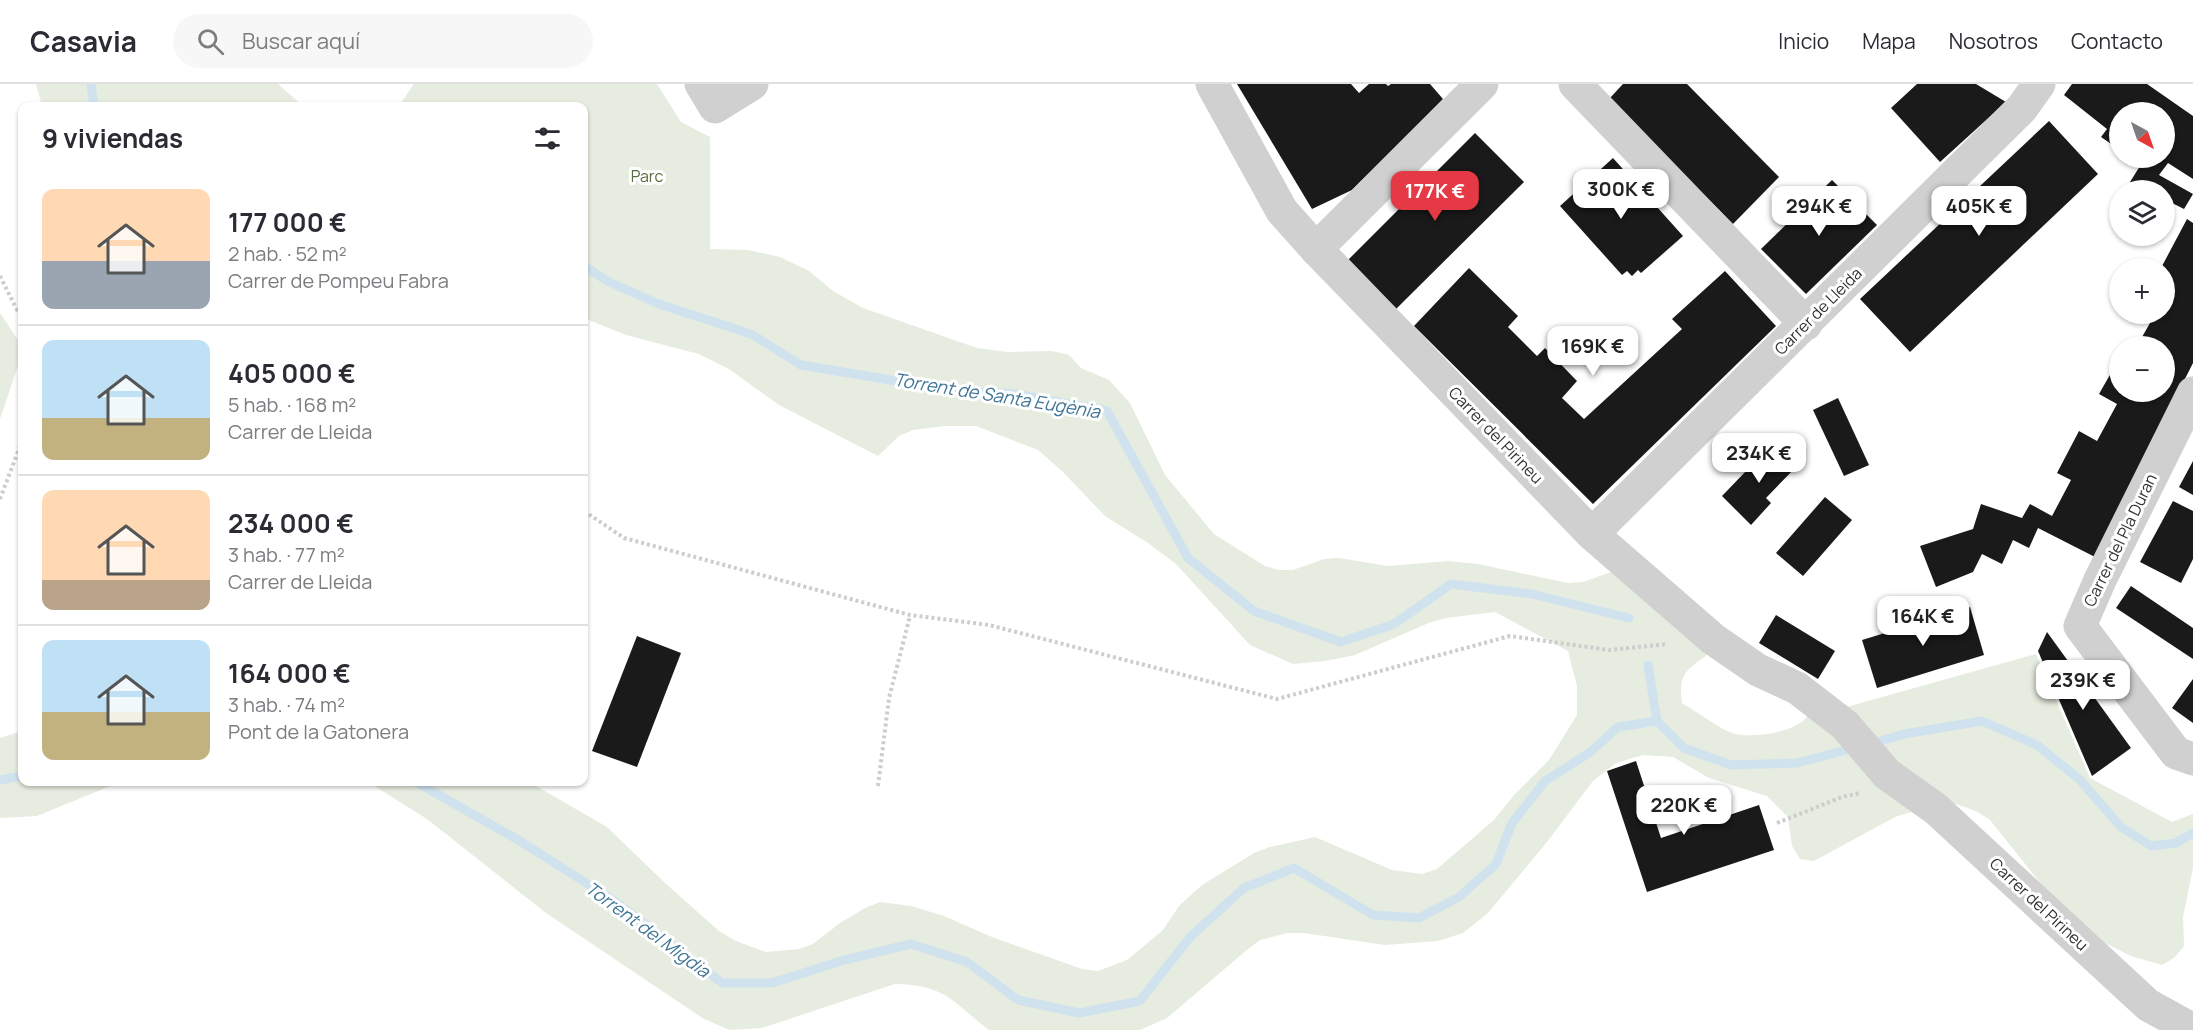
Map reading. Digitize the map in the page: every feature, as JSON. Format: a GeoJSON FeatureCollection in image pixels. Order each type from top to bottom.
{"type":"FeatureCollection","features":[{"type":"Feature","properties":{"kind":"street"},"geometry":{"type":"LineString","coordinates":[[708,95],[752,84]]}},
{"type":"Feature","properties":{"kind":"street","name":"Carrer del Pirineu"},"geometry":{"type":"LineString","coordinates":[[1212,84],[1282,211],[1592,534],[1713,639],[1758,670],[1797,688],[1845,725],[1894,779],[1936,809],[2148,1005],[2193,1030]]}},
{"type":"Feature","properties":{"kind":"street"},"geometry":{"type":"LineString","coordinates":[[1316,249],[1482,84]]}},
{"type":"Feature","properties":{"kind":"street"},"geometry":{"type":"LineString","coordinates":[[1575,84],[1806,324]]}},
{"type":"Feature","properties":{"kind":"street","name":"Carrer de Lleida"},"geometry":{"type":"LineString","coordinates":[[1592,534],[2022,108],[2038,84]]}},
{"type":"Feature","properties":{"kind":"street","name":"Carrer del Pla Duran"},"geometry":{"type":"LineString","coordinates":[[2193,393],[2100,580],[2080,626],[2176,753],[2193,759]]}},
{"type":"Feature","properties":{"kind":"path"},"geometry":{"type":"LineString","coordinates":[[0,276],[18,311]]}},
{"type":"Feature","properties":{"kind":"path"},"geometry":{"type":"LineString","coordinates":[[0,499],[18,452]]}},
{"type":"Feature","properties":{"kind":"path"},"geometry":{"type":"LineString","coordinates":[[588,514],[624,538],[910,615],[989,625],[1277,699],[1510,636],[1609,650],[1713,639]]}},
{"type":"Feature","properties":{"kind":"path"},"geometry":{"type":"LineString","coordinates":[[878,786],[889,699],[910,615]]}},
{"type":"Feature","properties":{"kind":"path"},"geometry":{"type":"LineString","coordinates":[[1778,823],[1894,779]]}},
{"type":"Feature","properties":{"kind":"green space"},"geometry":{"type":"Polygon","coordinates":[[[36,84],[278,84],[298,102],[41,102],[36,84]]]}},
{"type":"Feature","properties":{"kind":"green space","name":"Parc"},"geometry":{"type":"Polygon","coordinates":[[[414,84],[657,84],[681,122],[710,137],[710,249],[748,250],[780,257],[809,271],[833,291],[863,308],[977,348],[1007,352],[1052,351],[1069,355],[1081,368],[1109,380],[1130,403],[1165,475],[1214,534],[1265,566],[1279,570],[1293,570],[1324,559],[1339,558],[1388,566],[1448,561],[1478,564],[1568,583],[1583,582],[1611,572],[1708,654],[1685,674],[1681,685],[1682,703],[1716,725],[1735,734],[1754,735],[1777,732],[1797,725],[1810,712],[1843,708],[2036,654],[2090,778],[2172,822],[2193,814],[2193,868],[2183,917],[2184,946],[2174,958],[2162,965],[2131,956],[2105,943],[2046,890],[1990,820],[1976,811],[1947,801],[1895,817],[1814,861],[1800,859],[1792,846],[1788,817],[1767,796],[1709,778],[1673,757],[1643,755],[1616,763],[1593,781],[1547,842],[1488,913],[1463,933],[1438,941],[1385,945],[1304,933],[1287,933],[1260,940],[1167,1018],[1140,1030],[989,1030],[957,1003],[938,992],[912,985],[895,984],[762,1028],[730,1030],[704,1019],[546,913],[427,819],[374,786],[536,786],[607,827],[719,931],[736,941],[766,952],[799,949],[813,944],[840,923],[880,902],[911,906],[944,916],[992,937],[1082,969],[1098,971],[1127,960],[1163,930],[1179,906],[1202,885],[1254,853],[1270,847],[1315,837],[1392,870],[1422,874],[1437,869],[1494,820],[1515,794],[1549,760],[1577,715],[1577,686],[1568,651],[1495,612],[1431,622],[1355,655],[1325,661],[1293,664],[1250,645],[1176,564],[1105,516],[1062,471],[1038,450],[976,426],[944,426],[913,430],[899,436],[878,456],[779,405],[729,369],[699,354],[626,335],[588,320],[588,102],[402,102],[414,84]]]}},
{"type":"Feature","properties":{"kind":"green space"},"geometry":{"type":"Polygon","coordinates":[[[0,313],[18,340],[18,366],[0,419],[0,313]]]}},
{"type":"Feature","properties":{"kind":"green space"},"geometry":{"type":"Polygon","coordinates":[[[18,732],[18,786],[110,786],[37,816],[0,818],[0,738],[18,732]]]}},
{"type":"Feature","properties":{"kind":"building"},"geometry":{"type":"Polygon","coordinates":[[[1237,84],[1351,84],[1359,93],[1369,84],[1388,86],[1391,84],[1430,84],[1443,99],[1352,190],[1312,209],[1237,84]]]}},
{"type":"Feature","properties":{"kind":"building"},"geometry":{"type":"Polygon","coordinates":[[[1623,84],[1687,84],[1779,177],[1733,224],[1609,99],[1623,84]]]}},
{"type":"Feature","properties":{"kind":"building"},"geometry":{"type":"Polygon","coordinates":[[[1917,84],[1976,84],[2006,102],[1940,162],[1891,108],[1917,84]]]}},
{"type":"Feature","properties":{"kind":"building"},"geometry":{"type":"Polygon","coordinates":[[[2072,84],[2147,84],[2173,102],[2109,102],[2109,142],[2101,137],[2107,129],[2064,95],[2072,84]]]}},
{"type":"Feature","properties":{"kind":"building"},"geometry":{"type":"Polygon","coordinates":[[[2175,103],[2193,116],[2193,179],[2175,167],[2175,103]]]}},
{"type":"Feature","properties":{"kind":"building"},"geometry":{"type":"Polygon","coordinates":[[[2049,121],[2098,174],[1910,352],[1860,299],[2049,121]]]}},
{"type":"Feature","properties":{"kind":"building"},"geometry":{"type":"Polygon","coordinates":[[[1475,133],[1524,182],[1395,310],[1346,262],[1475,133]]]}},
{"type":"Feature","properties":{"kind":"building"},"geometry":{"type":"Polygon","coordinates":[[[1613,158],[1683,236],[1641,273],[1638,270],[1632,276],[1627,271],[1622,275],[1560,206],[1613,158]]]}},
{"type":"Feature","properties":{"kind":"building"},"geometry":{"type":"Polygon","coordinates":[[[2139,168],[2164,168],[2159,175],[2168,180],[2131,180],[2139,168]]]}},
{"type":"Feature","properties":{"kind":"building"},"geometry":{"type":"Polygon","coordinates":[[[1832,180],[1877,225],[1806,294],[1761,249],[1832,180]]]}},
{"type":"Feature","properties":{"kind":"building"},"geometry":{"type":"Polygon","coordinates":[[[2175,184],[2193,194],[2184,209],[2175,204],[2175,184]]]}},
{"type":"Feature","properties":{"kind":"building"},"geometry":{"type":"Polygon","coordinates":[[[2187,219],[2193,223],[2193,363],[2175,399],[2175,336],[2143,336],[2149,324],[2175,324],[2175,258],[2166,258],[2173,246],[2175,246],[2187,219]]]}},
{"type":"Feature","properties":{"kind":"building"},"geometry":{"type":"Polygon","coordinates":[[[1469,268],[1518,316],[1508,327],[1537,356],[1545,348],[1577,381],[1562,398],[1584,419],[1682,329],[1672,319],[1725,271],[1776,326],[1593,504],[1414,326],[1469,268]]]}},
{"type":"Feature","properties":{"kind":"building"},"geometry":{"type":"Polygon","coordinates":[[[2109,376],[2109,400],[2099,394],[2109,376]]]}},
{"type":"Feature","properties":{"kind":"building"},"geometry":{"type":"Polygon","coordinates":[[[1838,398],[1869,465],[1844,476],[1813,410],[1838,398]]]}},
{"type":"Feature","properties":{"kind":"building"},"geometry":{"type":"Polygon","coordinates":[[[2113,402],[2173,402],[2095,557],[2038,528],[2029,548],[2013,540],[2002,564],[1982,554],[1973,572],[1936,587],[1920,546],[1973,529],[1981,504],[2022,518],[2030,504],[2052,516],[2071,480],[2057,473],[2079,431],[2097,441],[2117,404],[2113,402]]]}},
{"type":"Feature","properties":{"kind":"building"},"geometry":{"type":"Polygon","coordinates":[[[1773,443],[1797,466],[1766,498],[1771,503],[1751,525],[1722,496],[1773,443]]]}},
{"type":"Feature","properties":{"kind":"building"},"geometry":{"type":"Polygon","coordinates":[[[2193,461],[2193,495],[2179,487],[2193,461]]]}},
{"type":"Feature","properties":{"kind":"building"},"geometry":{"type":"Polygon","coordinates":[[[1825,497],[1852,520],[1803,576],[1776,553],[1825,497]]]}},
{"type":"Feature","properties":{"kind":"building"},"geometry":{"type":"Polygon","coordinates":[[[2173,501],[2193,511],[2193,559],[2181,583],[2140,562],[2173,501]]]}},
{"type":"Feature","properties":{"kind":"building"},"geometry":{"type":"Polygon","coordinates":[[[2131,586],[2193,628],[2193,659],[2116,608],[2131,586]]]}},
{"type":"Feature","properties":{"kind":"building"},"geometry":{"type":"Polygon","coordinates":[[[1970,607],[1984,655],[1877,688],[1862,640],[1970,607]]]}},
{"type":"Feature","properties":{"kind":"building"},"geometry":{"type":"Polygon","coordinates":[[[1776,615],[1835,651],[1818,679],[1759,643],[1776,615]]]}},
{"type":"Feature","properties":{"kind":"building"},"geometry":{"type":"Polygon","coordinates":[[[2047,632],[2131,748],[2092,776],[2038,651],[2047,632]]]}},
{"type":"Feature","properties":{"kind":"building"},"geometry":{"type":"Polygon","coordinates":[[[637,636],[681,653],[637,767],[592,751],[637,636]]]}},
{"type":"Feature","properties":{"kind":"building"},"geometry":{"type":"Polygon","coordinates":[[[2193,679],[2193,723],[2172,708],[2193,679]]]}},
{"type":"Feature","properties":{"kind":"building"},"geometry":{"type":"Polygon","coordinates":[[[1636,761],[1661,838],[1759,805],[1774,850],[1647,892],[1607,771],[1636,761]]]}},
{"type":"Feature","properties":{"kind":"waterway","name":"Torrent de Santa Eugènia"},"geometry":{"type":"LineString","coordinates":[[91,84],[93,102]]}},
{"type":"Feature","properties":{"kind":"waterway","name":"Torrent de Santa Eugènia"},"geometry":{"type":"LineString","coordinates":[[588,269],[609,282],[659,304],[751,334],[801,365],[956,391],[1015,394],[1107,411],[1188,558],[1254,611],[1341,642],[1394,624],[1451,584],[1532,594],[1629,618]]}},
{"type":"Feature","properties":{"kind":"waterway","name":"Torrent de Santa Eugènia"},"geometry":{"type":"LineString","coordinates":[[1648,665],[1657,721]]}},
{"type":"Feature","properties":{"kind":"waterway","name":"Torrent del Migdia"},"geometry":{"type":"LineString","coordinates":[[423,786],[520,841],[616,902],[722,983],[772,983],[844,960],[911,944],[967,962],[1018,1000],[1079,1013],[1140,1001],[1190,937],[1244,888],[1294,868],[1373,915],[1419,918],[1459,897],[1496,864],[1512,823],[1545,781],[1589,753],[1618,727],[1657,721],[1684,748],[1731,765],[1797,763],[1857,747]]}},
{"type":"Feature","properties":{"kind":"waterway"},"geometry":{"type":"LineString","coordinates":[[1870,744],[1904,734],[1982,721],[2037,745],[2079,779],[2121,827],[2151,846],[2176,843],[2193,833]]}},
{"type":"Feature","properties":{"kind":"waterway","name":"Torrent del Migdia"},"geometry":{"type":"LineString","coordinates":[[0,780],[18,777]]}}]}
